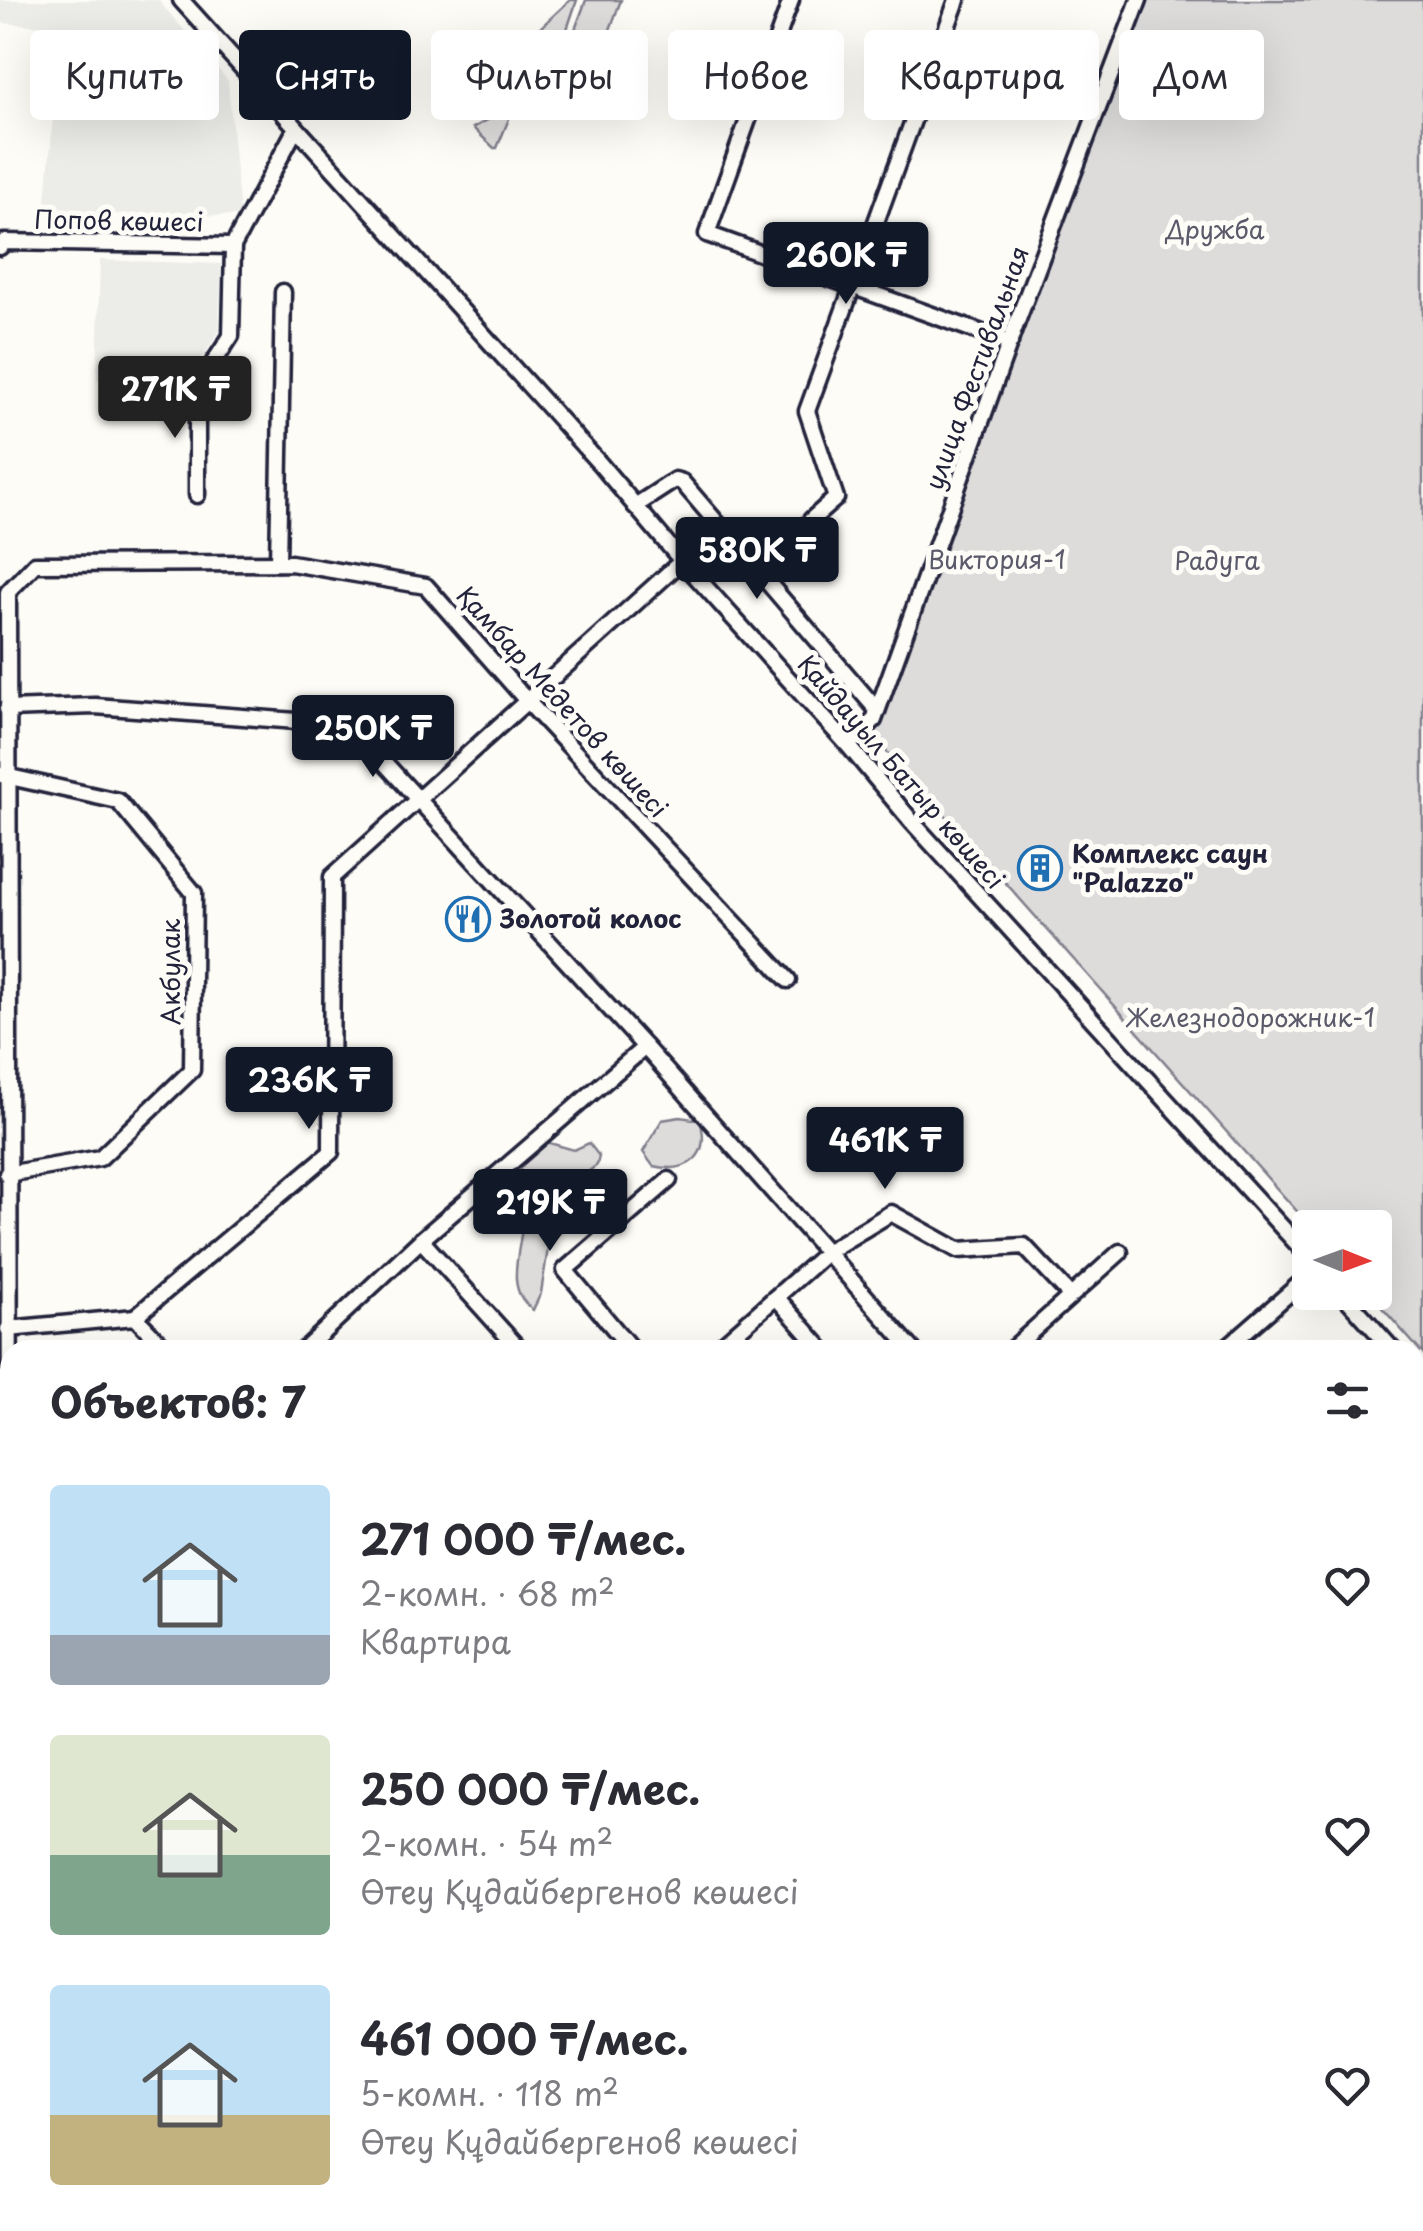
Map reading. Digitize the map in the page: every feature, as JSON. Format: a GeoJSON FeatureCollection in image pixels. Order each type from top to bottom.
{"type":"FeatureCollection","features":[{"type":"Feature","properties":{"kind":"street","name":"Қайдауыл Батыр көшесі"},"geometry":{"type":"LineString","coordinates":[[181,0],[848,745],[913,823],[1292,1238]]}},
{"type":"Feature","properties":{"kind":"street"},"geometry":{"type":"LineString","coordinates":[[791,0],[707,234],[1010,342]]}},
{"type":"Feature","properties":{"kind":"street"},"geometry":{"type":"LineString","coordinates":[[811,520],[836,498],[807,411],[957,0]]}},
{"type":"Feature","properties":{"kind":"street","name":"улица Фестивальная"},"geometry":{"type":"LineString","coordinates":[[848,745],[874,720],[1139,0]]}},
{"type":"Feature","properties":{"kind":"street"},"geometry":{"type":"LineString","coordinates":[[197,494],[197,388],[231,336],[233,246],[296,128]]}},
{"type":"Feature","properties":{"kind":"street","name":"Попов көшесі"},"geometry":{"type":"LineString","coordinates":[[2,244],[233,246]]}},
{"type":"Feature","properties":{"kind":"street"},"geometry":{"type":"LineString","coordinates":[[278,563],[284,292]]}},
{"type":"Feature","properties":{"kind":"street"},"geometry":{"type":"LineString","coordinates":[[634,506],[680,480],[877,710]]}},
{"type":"Feature","properties":{"kind":"street"},"geometry":{"type":"LineString","coordinates":[[754,566],[792,536]]}},
{"type":"Feature","properties":{"kind":"street"},"geometry":{"type":"LineString","coordinates":[[8,1329],[135,1318],[331,1152],[332,877],[682,560]]}},
{"type":"Feature","properties":{"kind":"street","name":"Қамбар Медетов көшесі"},"geometry":{"type":"LineString","coordinates":[[8,1340],[4,616],[8,592],[35,564],[278,563],[426,586],[528,702],[788,980]]}},
{"type":"Feature","properties":{"kind":"street"},"geometry":{"type":"LineString","coordinates":[[6,709],[95,706],[350,724],[828,1250],[904,1340]]}},
{"type":"Feature","properties":{"kind":"street","name":"Акбулак"},"geometry":{"type":"LineString","coordinates":[[3,775],[118,801],[194,892],[192,1070],[100,1158],[8,1174]]}},
{"type":"Feature","properties":{"kind":"street"},"geometry":{"type":"LineString","coordinates":[[315,1340],[421,1240],[645,1047]]}},
{"type":"Feature","properties":{"kind":"street"},"geometry":{"type":"LineString","coordinates":[[624,1340],[564,1270],[668,1180]]}},
{"type":"Feature","properties":{"kind":"street"},"geometry":{"type":"LineString","coordinates":[[727,1340],[828,1250],[891,1213],[958,1250],[1024,1246],[1070,1294]]}},
{"type":"Feature","properties":{"kind":"street"},"geometry":{"type":"LineString","coordinates":[[421,1240],[507,1340]]}},
{"type":"Feature","properties":{"kind":"street"},"geometry":{"type":"LineString","coordinates":[[1022,1340],[1120,1252]]}},
{"type":"Feature","properties":{"kind":"street"},"geometry":{"type":"LineString","coordinates":[[1235,1340],[1292,1291]]}},
{"type":"Feature","properties":{"kind":"street"},"geometry":{"type":"LineString","coordinates":[[776,1297],[814,1340]]}},
{"type":"Feature","properties":{"kind":"street"},"geometry":{"type":"LineString","coordinates":[[1357,1310],[1384,1340]]}},
{"type":"Feature","properties":{"kind":"street"},"geometry":{"type":"LineString","coordinates":[[135,1318],[157,1340]]}},
{"type":"Feature","properties":{"kind":"shaded area"},"geometry":{"type":"Polygon","coordinates":[[[0,0],[158,0],[184,30],[54,30],[48,26],[0,23],[0,0]]]}},
{"type":"Feature","properties":{"kind":"shaded area"},"geometry":{"type":"Polygon","coordinates":[[[219,71],[228,81],[240,216],[45,213],[53,120],[219,120],[219,71]]]}},
{"type":"Feature","properties":{"kind":"shaded area"},"geometry":{"type":"Polygon","coordinates":[[[100,260],[221,264],[219,332],[186,382],[97,380],[100,260]]]}},
{"type":"Feature","properties":{"kind":"green space"},"geometry":{"type":"Polygon","coordinates":[[[570,0],[577,0],[567,30],[538,30],[570,0]]]}},
{"type":"Feature","properties":{"kind":"green space"},"geometry":{"type":"Polygon","coordinates":[[[586,0],[621,0],[610,30],[575,30],[586,0]]]}},
{"type":"Feature","properties":{"kind":"green space"},"geometry":{"type":"Polygon","coordinates":[[[1142,0],[1423,0],[1423,1340],[1411,1340],[1384,1310],[1392,1310],[1392,1210],[1296,1210],[865,729],[1119,61],[1119,120],[1264,120],[1264,30],[1131,30],[1142,0]]]}},
{"type":"Feature","properties":{"kind":"green space"},"geometry":{"type":"Polygon","coordinates":[[[487,120],[508,120],[497,148],[473,128],[487,120]]]}},
{"type":"Feature","properties":{"kind":"green space"},"geometry":{"type":"Polygon","coordinates":[[[662,1120],[700,1120],[703,1133],[699,1153],[686,1165],[653,1166],[643,1152],[662,1120]]]}},
{"type":"Feature","properties":{"kind":"green space"},"geometry":{"type":"Polygon","coordinates":[[[546,1142],[574,1150],[589,1143],[599,1156],[597,1165],[580,1178],[562,1231],[549,1242],[541,1293],[533,1310],[523,1300],[516,1277],[523,1224],[519,1176],[526,1158],[546,1142]]]}},
{"type":"Feature","properties":{"kind":"place","name":"Комплекс саун \"Palazzo\""},"geometry":{"type":"Point","coordinates":[1040,868]}},
{"type":"Feature","properties":{"kind":"place","name":"Золотой колос"},"geometry":{"type":"Point","coordinates":[468,919]}},
{"type":"Feature","properties":{"kind":"park label","name":"Дружба"},"geometry":{"type":"Point","coordinates":[1215,230]}},
{"type":"Feature","properties":{"kind":"park label","name":"Виктория-1"},"geometry":{"type":"Point","coordinates":[997,560]}},
{"type":"Feature","properties":{"kind":"park label","name":"Радуга"},"geometry":{"type":"Point","coordinates":[1217,561]}},
{"type":"Feature","properties":{"kind":"park label","name":"Железнодорожник-1"},"geometry":{"type":"Point","coordinates":[1250,1018]}}]}
